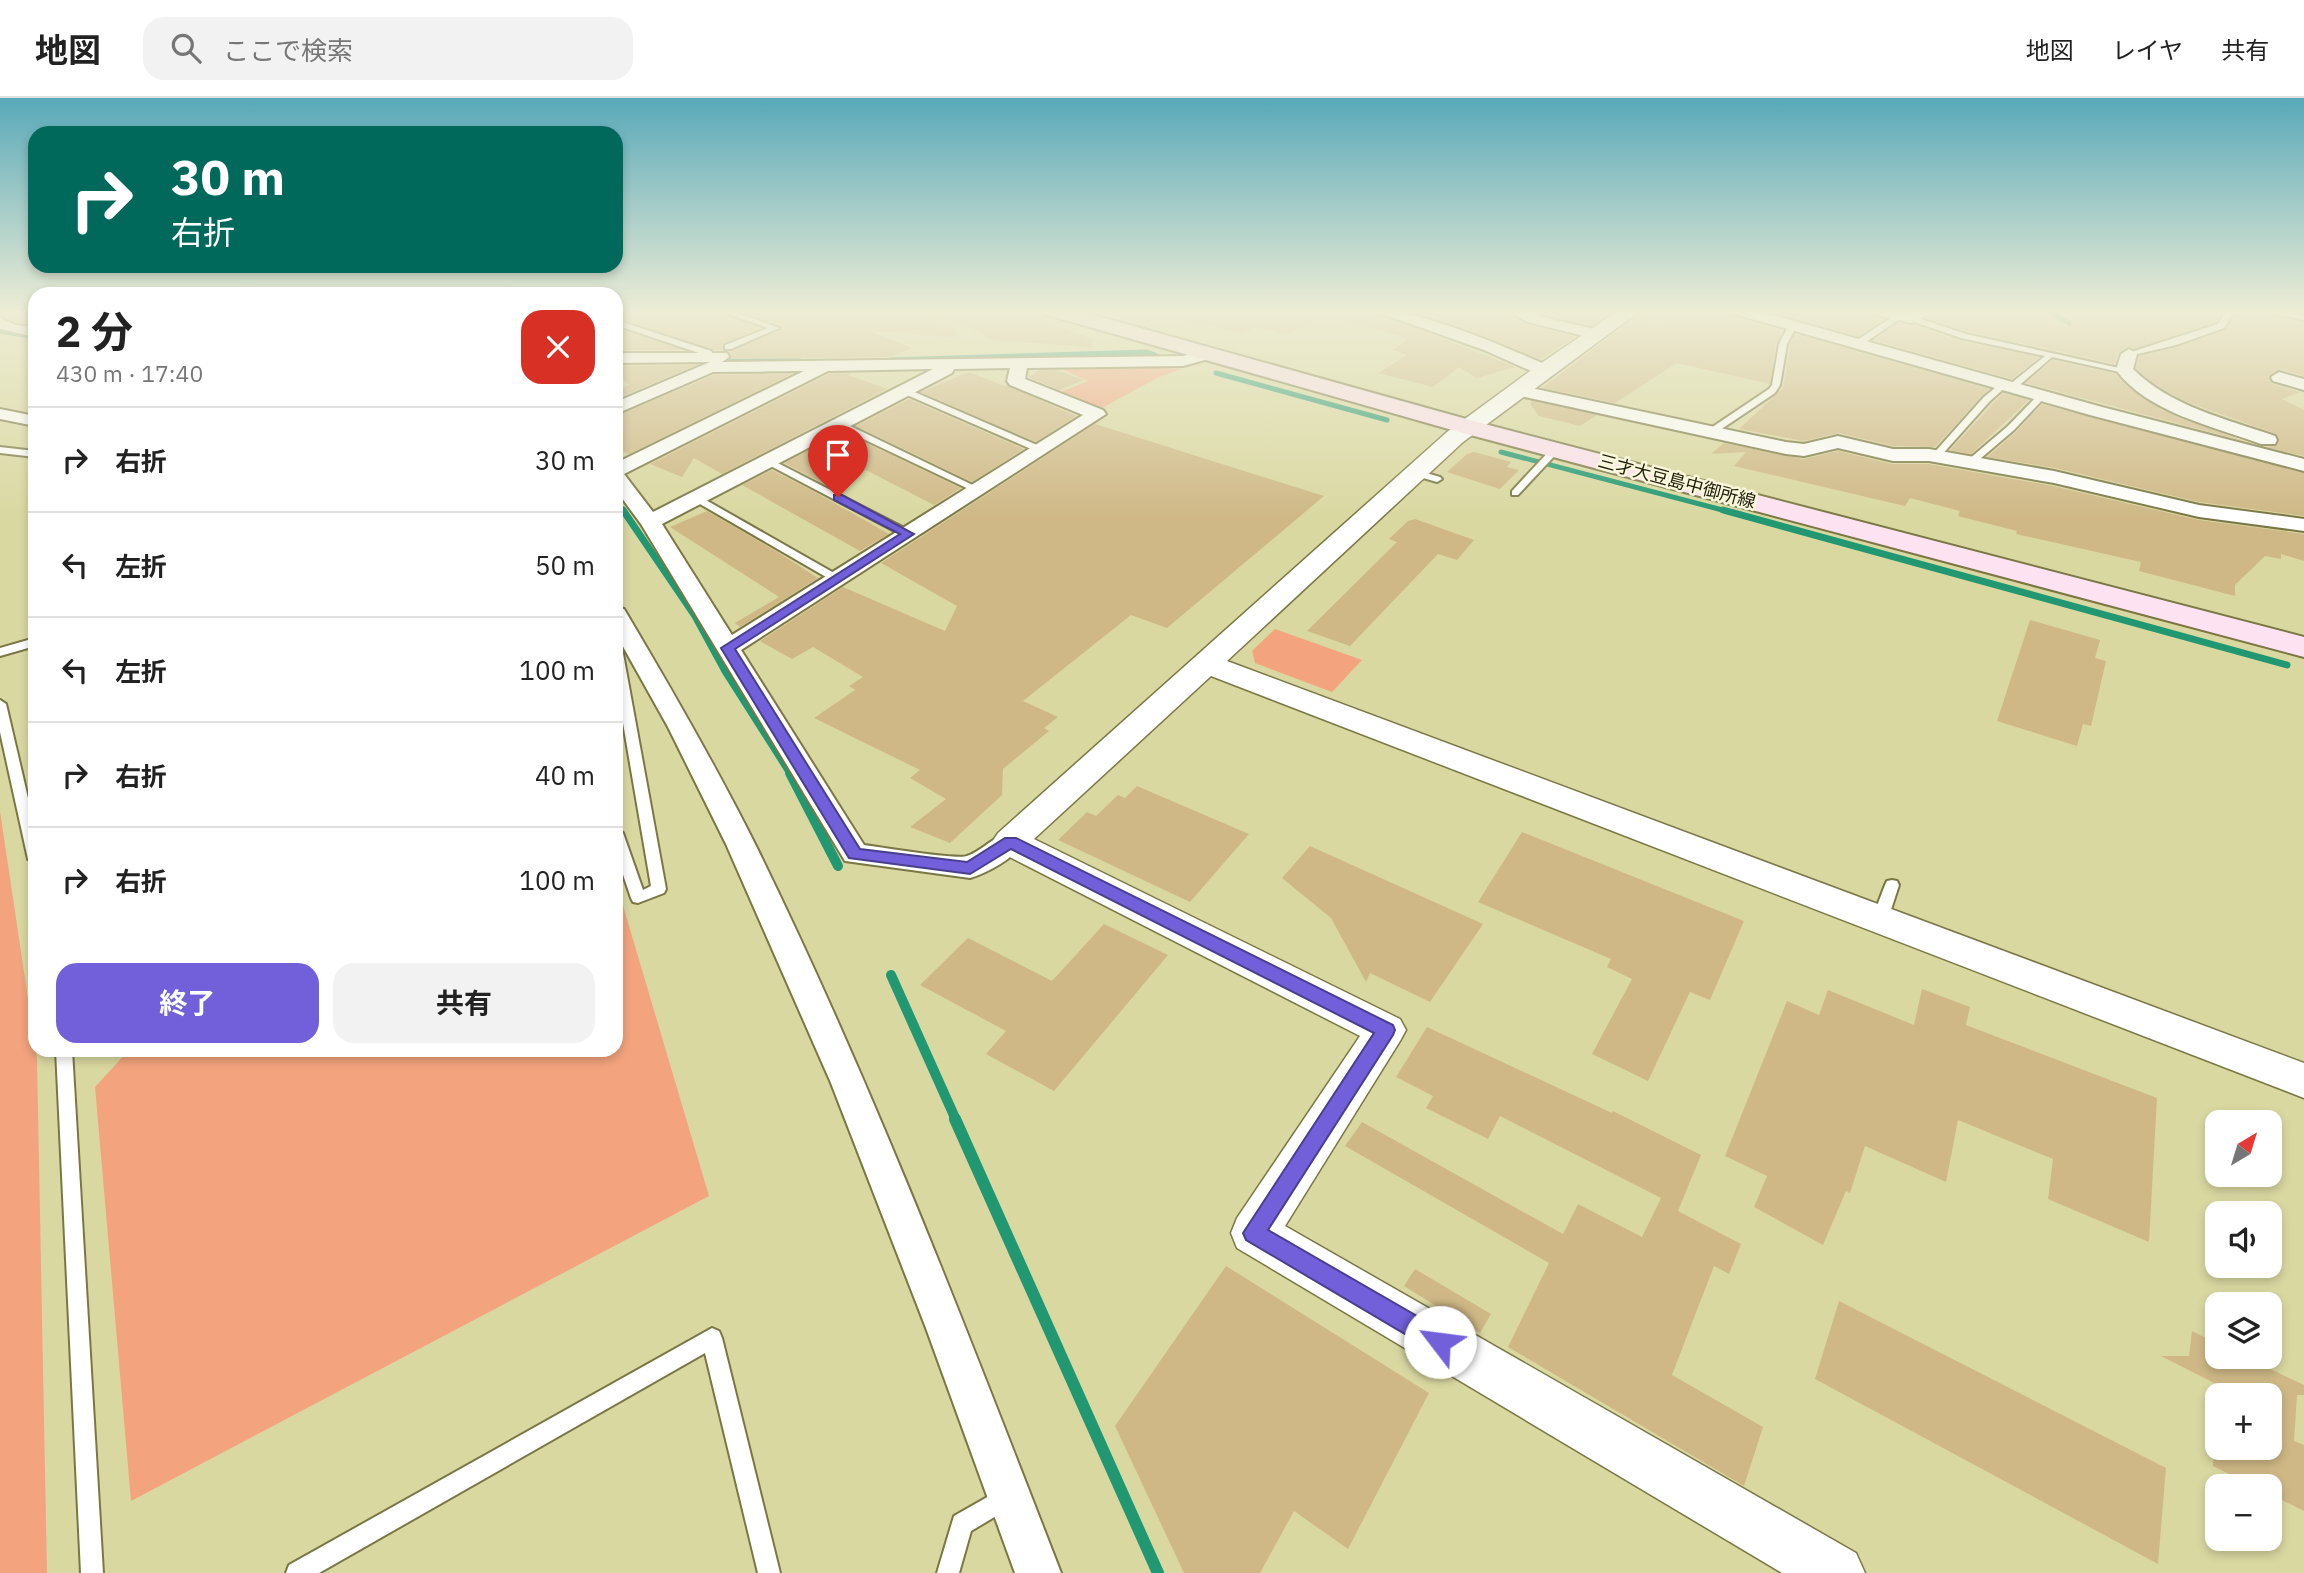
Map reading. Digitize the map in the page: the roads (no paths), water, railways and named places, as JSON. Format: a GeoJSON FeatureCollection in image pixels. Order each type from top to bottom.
{"type":"FeatureCollection","features":[{"type":"Feature","properties":{"kind":"main road","name":"三才大豆島中御所線"},"geometry":{"type":"LineString","coordinates":[[1301,379],[1857,513],[2304,631]]}},
{"type":"Feature","properties":{"kind":"main road","name":"三才大豆島中御所線"},"geometry":{"type":"LineString","coordinates":[[1326,379],[1556,449],[2304,647]]}},
{"type":"Feature","properties":{"kind":"street"},"geometry":{"type":"LineString","coordinates":[[623,407],[684,379]]}},
{"type":"Feature","properties":{"kind":"street"},"geometry":{"type":"LineString","coordinates":[[623,466],[787,379]]}},
{"type":"Feature","properties":{"kind":"street"},"geometry":{"type":"LineString","coordinates":[[650,522],[925,379]]}},
{"type":"Feature","properties":{"kind":"street"},"geometry":{"type":"LineString","coordinates":[[728,648],[1097,414],[1016,381],[1016,379]]}},
{"type":"Feature","properties":{"kind":"street"},"geometry":{"type":"LineString","coordinates":[[623,486],[650,522],[855,854],[970,868],[1010,842],[1205,663],[1427,476],[1474,422],[1532,379]]}},
{"type":"Feature","properties":{"kind":"street"},"geometry":{"type":"LineString","coordinates":[[1982,379],[2304,465]]}},
{"type":"Feature","properties":{"kind":"street"},"geometry":{"type":"LineString","coordinates":[[2131,379],[2155,396],[2304,453]]}},
{"type":"Feature","properties":{"kind":"street"},"geometry":{"type":"LineString","coordinates":[[2285,379],[2304,385]]}},
{"type":"Feature","properties":{"kind":"street"},"geometry":{"type":"LineString","coordinates":[[1517,390],[1804,450],[1838,442],[1893,455],[1936,456],[2054,477],[2199,511],[2304,525]]}},
{"type":"Feature","properties":{"kind":"street"},"geometry":{"type":"LineString","coordinates":[[0,414],[28,420]]}},
{"type":"Feature","properties":{"kind":"street"},"geometry":{"type":"LineString","coordinates":[[623,642],[726,812],[855,1100],[1038,1573]]}},
{"type":"Feature","properties":{"kind":"street"},"geometry":{"type":"LineString","coordinates":[[1205,663],[2304,1081]]}},
{"type":"Feature","properties":{"kind":"street"},"geometry":{"type":"LineString","coordinates":[[1010,842],[1386,1030],[1254,1233],[1836,1573]]}},
{"type":"Feature","properties":{"kind":"lane"},"geometry":{"type":"LineString","coordinates":[[1711,432],[1772,391],[1777,379]]}},
{"type":"Feature","properties":{"kind":"lane"},"geometry":{"type":"LineString","coordinates":[[1936,456],[1965,427],[1987,399],[2018,379]]}},
{"type":"Feature","properties":{"kind":"lane"},"geometry":{"type":"LineString","coordinates":[[904,390],[1041,450]]}},
{"type":"Feature","properties":{"kind":"lane"},"geometry":{"type":"LineString","coordinates":[[1971,462],[2011,428],[2042,396]]}},
{"type":"Feature","properties":{"kind":"lane"},"geometry":{"type":"LineString","coordinates":[[839,424],[978,490]]}},
{"type":"Feature","properties":{"kind":"lane"},"geometry":{"type":"LineString","coordinates":[[1515,493],[1556,449]]}},
{"type":"Feature","properties":{"kind":"lane"},"geometry":{"type":"LineString","coordinates":[[0,450],[28,453]]}},
{"type":"Feature","properties":{"kind":"lane"},"geometry":{"type":"LineString","coordinates":[[768,461],[908,534]]}},
{"type":"Feature","properties":{"kind":"lane"},"geometry":{"type":"LineString","coordinates":[[697,498],[837,579]]}},
{"type":"Feature","properties":{"kind":"lane"},"geometry":{"type":"LineString","coordinates":[[0,652],[28,644]]}},
{"type":"Feature","properties":{"kind":"lane"},"geometry":{"type":"LineString","coordinates":[[623,660],[659,889],[638,898],[623,854]]}},
{"type":"Feature","properties":{"kind":"lane"},"geometry":{"type":"LineString","coordinates":[[0,704],[28,828]]}},
{"type":"Feature","properties":{"kind":"lane"},"geometry":{"type":"LineString","coordinates":[[1880,919],[1892,885]]}},
{"type":"Feature","properties":{"kind":"lane"},"geometry":{"type":"LineString","coordinates":[[64,1057],[92,1573]]}},
{"type":"Feature","properties":{"kind":"lane"},"geometry":{"type":"LineString","coordinates":[[297,1573],[712,1338],[769,1573]]}},
{"type":"Feature","properties":{"kind":"lane"},"geometry":{"type":"LineString","coordinates":[[948,1573],[962,1524],[1009,1496]]}},
{"type":"Feature","properties":{"kind":"waterway"},"geometry":{"type":"LineString","coordinates":[[1237,379],[1387,420]]}},
{"type":"Feature","properties":{"kind":"waterway"},"geometry":{"type":"LineString","coordinates":[[1501,452],[1730,512]]}},
{"type":"Feature","properties":{"kind":"waterway"},"geometry":{"type":"LineString","coordinates":[[623,510],[695,616],[725,671],[791,775]]}},
{"type":"Feature","properties":{"kind":"waterway"},"geometry":{"type":"LineString","coordinates":[[1723,510],[2287,665]]}},
{"type":"Feature","properties":{"kind":"waterway"},"geometry":{"type":"LineString","coordinates":[[790,773],[838,866]]}},
{"type":"Feature","properties":{"kind":"waterway"},"geometry":{"type":"LineString","coordinates":[[891,975],[956,1120]]}},
{"type":"Feature","properties":{"kind":"waterway"},"geometry":{"type":"LineString","coordinates":[[955,1119],[1158,1573]]}}]}
